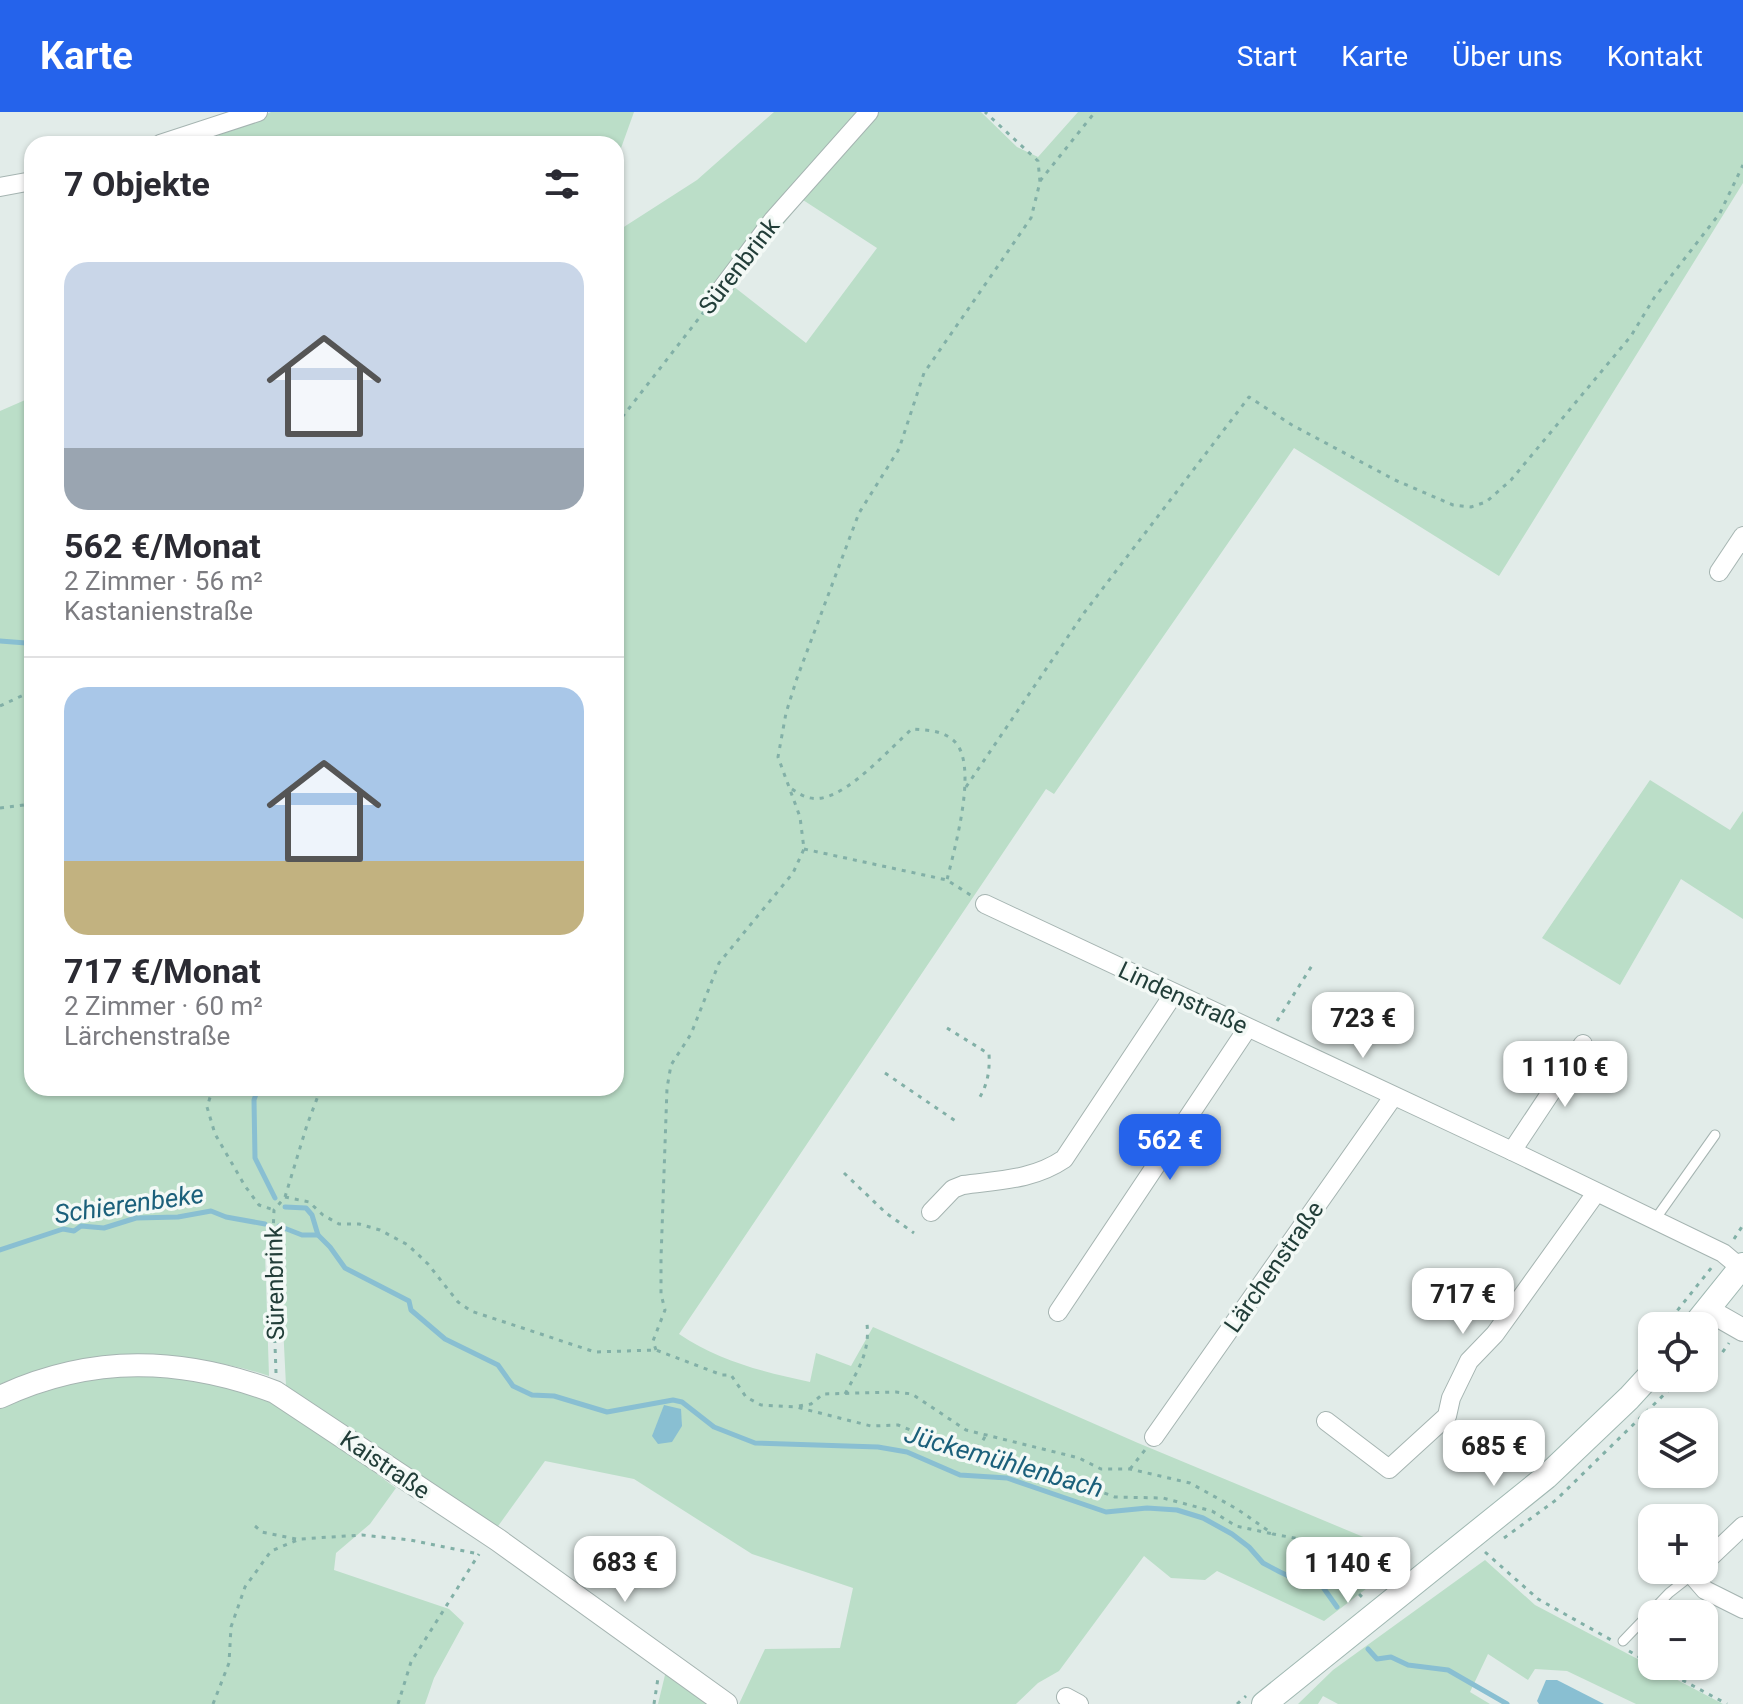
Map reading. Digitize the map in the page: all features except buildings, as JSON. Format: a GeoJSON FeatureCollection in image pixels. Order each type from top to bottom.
{"type":"FeatureCollection","features":[{"type":"Feature","properties":{"kind":"main road"},"geometry":{"type":"LineString","coordinates":[[1705,1312],[1737,1258]]}},
{"type":"Feature","properties":{"kind":"main road"},"geometry":{"type":"LineString","coordinates":[[1264,1704],[1546,1477],[1629,1398],[1638,1379]]}},
{"type":"Feature","properties":{"kind":"street"},"geometry":{"type":"LineString","coordinates":[[184,136],[258,112]]}},
{"type":"Feature","properties":{"kind":"street","name":"Sürenbrink"},"geometry":{"type":"LineString","coordinates":[[720,291],[773,220],[869,112]]}},
{"type":"Feature","properties":{"kind":"street"},"geometry":{"type":"LineString","coordinates":[[0,187],[24,182]]}},
{"type":"Feature","properties":{"kind":"street"},"geometry":{"type":"LineString","coordinates":[[1719,572],[1743,536]]}},
{"type":"Feature","properties":{"kind":"street","name":"Lindenstraße"},"geometry":{"type":"LineString","coordinates":[[985,904],[1737,1258]]}},
{"type":"Feature","properties":{"kind":"street"},"geometry":{"type":"LineString","coordinates":[[931,1212],[953,1189],[963,1185],[1030,1176],[1064,1159],[1173,995]]}},
{"type":"Feature","properties":{"kind":"street"},"geometry":{"type":"LineString","coordinates":[[1058,1312],[1247,1029]]}},
{"type":"Feature","properties":{"kind":"street"},"geometry":{"type":"LineString","coordinates":[[1512,1151],[1583,1044]]}},
{"type":"Feature","properties":{"kind":"street","name":"Lärchenstraße"},"geometry":{"type":"LineString","coordinates":[[1154,1437],[1393,1097]]}},
{"type":"Feature","properties":{"kind":"street"},"geometry":{"type":"LineString","coordinates":[[1326,1421],[1389,1469],[1447,1416],[1451,1398],[1469,1361],[1495,1334],[1596,1193]]}},
{"type":"Feature","properties":{"kind":"street"},"geometry":{"type":"LineString","coordinates":[[1718,1323],[1743,1330]]}},
{"type":"Feature","properties":{"kind":"street","name":"Kaistraße"},"geometry":{"type":"LineString","coordinates":[[0,1397],[35,1380],[92,1368],[133,1365],[194,1369],[239,1379],[275,1392],[498,1540],[726,1704]]}},
{"type":"Feature","properties":{"kind":"street"},"geometry":{"type":"LineString","coordinates":[[1718,1550],[1743,1526]]}},
{"type":"Feature","properties":{"kind":"street"},"geometry":{"type":"LineString","coordinates":[[1703,1584],[1705,1590],[1743,1609]]}},
{"type":"Feature","properties":{"kind":"lane"},"geometry":{"type":"LineString","coordinates":[[1654,1221],[1715,1135]]}},
{"type":"Feature","properties":{"kind":"lane"},"geometry":{"type":"LineString","coordinates":[[1621,1643],[1680,1584]]}},
{"type":"Feature","properties":{"kind":"path"},"geometry":{"type":"LineString","coordinates":[[656,1350],[653,1341],[665,1310],[661,1294],[661,1258],[667,1088],[671,1065],[691,1034],[719,963],[793,873],[804,849],[800,817],[778,757],[786,713],[859,513],[899,449],[924,373],[1031,218],[1040,182],[1038,161],[985,112]]}},
{"type":"Feature","properties":{"kind":"path"},"geometry":{"type":"LineString","coordinates":[[1040,182],[1095,112]]}},
{"type":"Feature","properties":{"kind":"path"},"geometry":{"type":"LineString","coordinates":[[966,787],[1084,613],[1249,397],[1292,425],[1395,480],[1453,505],[1471,507],[1486,502],[1511,480],[1631,336],[1654,298],[1720,213],[1743,165]]}},
{"type":"Feature","properties":{"kind":"path","name":"Sürenbrink"},"geometry":{"type":"LineString","coordinates":[[624,415],[720,291]]}},
{"type":"Feature","properties":{"kind":"path"},"geometry":{"type":"LineString","coordinates":[[0,706],[24,695]]}},
{"type":"Feature","properties":{"kind":"path"},"geometry":{"type":"LineString","coordinates":[[790,788],[806,798],[822,798],[844,788],[912,729],[940,732],[962,750],[966,787],[947,880]]}},
{"type":"Feature","properties":{"kind":"path"},"geometry":{"type":"LineString","coordinates":[[796,805],[806,798]]}},
{"type":"Feature","properties":{"kind":"path"},"geometry":{"type":"LineString","coordinates":[[0,808],[24,805]]}},
{"type":"Feature","properties":{"kind":"path"},"geometry":{"type":"LineString","coordinates":[[804,849],[947,880],[985,904]]}},
{"type":"Feature","properties":{"kind":"path"},"geometry":{"type":"LineString","coordinates":[[1266,1038],[1313,964]]}},
{"type":"Feature","properties":{"kind":"path"},"geometry":{"type":"LineString","coordinates":[[947,1028],[989,1054],[987,1086],[977,1102]]}},
{"type":"Feature","properties":{"kind":"path"},"geometry":{"type":"LineString","coordinates":[[885,1073],[957,1122]]}},
{"type":"Feature","properties":{"kind":"path"},"geometry":{"type":"LineString","coordinates":[[210,1096],[207,1107],[215,1134],[259,1205],[274,1210]]}},
{"type":"Feature","properties":{"kind":"path","name":"Sürenbrink"},"geometry":{"type":"LineString","coordinates":[[275,1392],[274,1210],[285,1197],[318,1096]]}},
{"type":"Feature","properties":{"kind":"path"},"geometry":{"type":"LineString","coordinates":[[844,1173],[886,1213],[914,1233]]}},
{"type":"Feature","properties":{"kind":"path"},"geometry":{"type":"LineString","coordinates":[[285,1197],[309,1202],[339,1224],[369,1227],[408,1245],[428,1264],[458,1302],[471,1311],[521,1330],[595,1352],[656,1350],[722,1375],[731,1375],[746,1397],[761,1405],[796,1407],[871,1426],[898,1425],[958,1449],[999,1454],[1115,1497],[1163,1498],[1212,1511],[1236,1526],[1305,1540],[1363,1597],[1367,1594]]}},
{"type":"Feature","properties":{"kind":"path"},"geometry":{"type":"LineString","coordinates":[[1679,1312],[1737,1258],[1734,1238],[1743,1225]]}},
{"type":"Feature","properties":{"kind":"path"},"geometry":{"type":"LineString","coordinates":[[845,1394],[862,1363],[869,1342],[867,1324]]}},
{"type":"Feature","properties":{"kind":"path"},"geometry":{"type":"LineString","coordinates":[[1718,1353],[1722,1353]]}},
{"type":"Feature","properties":{"kind":"path"},"geometry":{"type":"LineString","coordinates":[[796,1407],[811,1404],[823,1394],[912,1394],[966,1430],[1079,1458],[1101,1469],[1130,1469],[1190,1483],[1237,1509],[1273,1534]]}},
{"type":"Feature","properties":{"kind":"path"},"geometry":{"type":"LineString","coordinates":[[977,1450],[986,1435]]}},
{"type":"Feature","properties":{"kind":"path"},"geometry":{"type":"LineString","coordinates":[[1130,1469],[1154,1437]]}},
{"type":"Feature","properties":{"kind":"path"},"geometry":{"type":"LineString","coordinates":[[255,1526],[262,1532],[300,1539],[362,1535],[410,1540],[479,1554],[411,1662],[398,1704]]}},
{"type":"Feature","properties":{"kind":"path"},"geometry":{"type":"LineString","coordinates":[[1472,1537],[1538,1599],[1638,1654]]}},
{"type":"Feature","properties":{"kind":"path"},"geometry":{"type":"LineString","coordinates":[[213,1704],[229,1663],[231,1627],[245,1587],[271,1551],[300,1539]]}},
{"type":"Feature","properties":{"kind":"path"},"geometry":{"type":"LineString","coordinates":[[654,1704],[663,1660]]}},
{"type":"Feature","properties":{"kind":"path"},"geometry":{"type":"LineString","coordinates":[[1682,1680],[1727,1704]]}},
{"type":"Feature","properties":{"kind":"green space"},"geometry":{"type":"Polygon","coordinates":[[[271,112],[634,112],[624,140],[624,136],[217,136],[271,112]]]}},
{"type":"Feature","properties":{"kind":"green space"},"geometry":{"type":"Polygon","coordinates":[[[774,112],[981,112],[1017,147],[1038,157],[1078,112],[1743,112],[1743,183],[1499,576],[1294,448],[1054,794],[1046,789],[679,1334],[742,1364],[810,1382],[816,1353],[851,1366],[873,1327],[1138,1443],[1409,1556],[1324,1621],[1217,1571],[1205,1580],[1171,1578],[1144,1556],[1059,1671],[1038,1683],[1016,1704],[739,1704],[765,1649],[840,1648],[853,1588],[752,1554],[634,1479],[545,1461],[496,1529],[286,1386],[281,1236],[268,1229],[265,1252],[269,1376],[202,1360],[134,1357],[66,1365],[0,1384],[0,411],[24,400],[24,1096],[624,1096],[624,227],[697,180],[774,112]],[[803,200],[733,286],[806,343],[877,248],[803,200]]]}},
{"type":"Feature","properties":{"kind":"green space"},"geometry":{"type":"Polygon","coordinates":[[[1650,780],[1730,830],[1743,811],[1743,919],[1681,879],[1620,985],[1542,938],[1650,780]]]}},
{"type":"Feature","properties":{"kind":"green space"},"geometry":{"type":"Polygon","coordinates":[[[132,1375],[210,1381],[256,1394],[318,1431],[396,1488],[370,1524],[336,1553],[334,1570],[449,1609],[464,1623],[434,1678],[425,1704],[0,1704],[0,1406],[64,1384],[132,1375]]]}},
{"type":"Feature","properties":{"kind":"green space"},"geometry":{"type":"Polygon","coordinates":[[[1485,1560],[1535,1605],[1638,1659],[1638,1680],[1677,1680],[1723,1704],[1636,1704],[1567,1671],[1535,1669],[1528,1680],[1488,1654],[1470,1692],[1490,1704],[1338,1704],[1323,1696],[1318,1704],[1298,1704],[1333,1670],[1485,1560]]]}},
{"type":"Feature","properties":{"kind":"green space"},"geometry":{"type":"Polygon","coordinates":[[[670,1673],[712,1704],[658,1704],[665,1675],[670,1673]]]}},
{"type":"Feature","properties":{"kind":"water"},"geometry":{"type":"Polygon","coordinates":[[[664,1405],[681,1409],[682,1426],[672,1442],[658,1444],[652,1436],[664,1405]]]}},
{"type":"Feature","properties":{"kind":"water"},"geometry":{"type":"Polygon","coordinates":[[[1546,1680],[1557,1680],[1604,1704],[1539,1704],[1537,1701],[1546,1680]]]}},
{"type":"Feature","properties":{"kind":"waterway","name":"Jückemühlenbach"},"geometry":{"type":"LineString","coordinates":[[0,641],[24,643]]}},
{"type":"Feature","properties":{"kind":"waterway","name":"Jückemühlenbach"},"geometry":{"type":"LineString","coordinates":[[255,1096],[255,1158],[275,1198]]}},
{"type":"Feature","properties":{"kind":"waterway","name":"Jückemühlenbach"},"geometry":{"type":"LineString","coordinates":[[285,1207],[306,1208],[312,1215],[318,1235],[345,1268],[409,1301],[411,1310],[445,1339],[498,1365],[513,1386],[532,1395],[554,1396],[607,1412],[673,1400],[682,1402],[714,1427],[755,1443],[878,1447],[907,1452],[960,1475],[1007,1478],[1106,1512],[1147,1508],[1177,1510],[1203,1518],[1232,1534],[1263,1563],[1280,1572],[1295,1579],[1320,1583],[1337,1607]]}},
{"type":"Feature","properties":{"kind":"waterway","name":"Schierenbeke"},"geometry":{"type":"LineString","coordinates":[[0,1250],[63,1229],[74,1231],[81,1226],[104,1228],[136,1218],[178,1217],[211,1211],[265,1224]]}},
{"type":"Feature","properties":{"kind":"waterway","name":"Schierenbeke"},"geometry":{"type":"LineString","coordinates":[[279,1226],[302,1235],[318,1235]]}},
{"type":"Feature","properties":{"kind":"waterway","name":"Jückemühlenbach"},"geometry":{"type":"LineString","coordinates":[[1368,1649],[1377,1659],[1391,1657],[1408,1665],[1448,1670],[1507,1704]]}}]}
